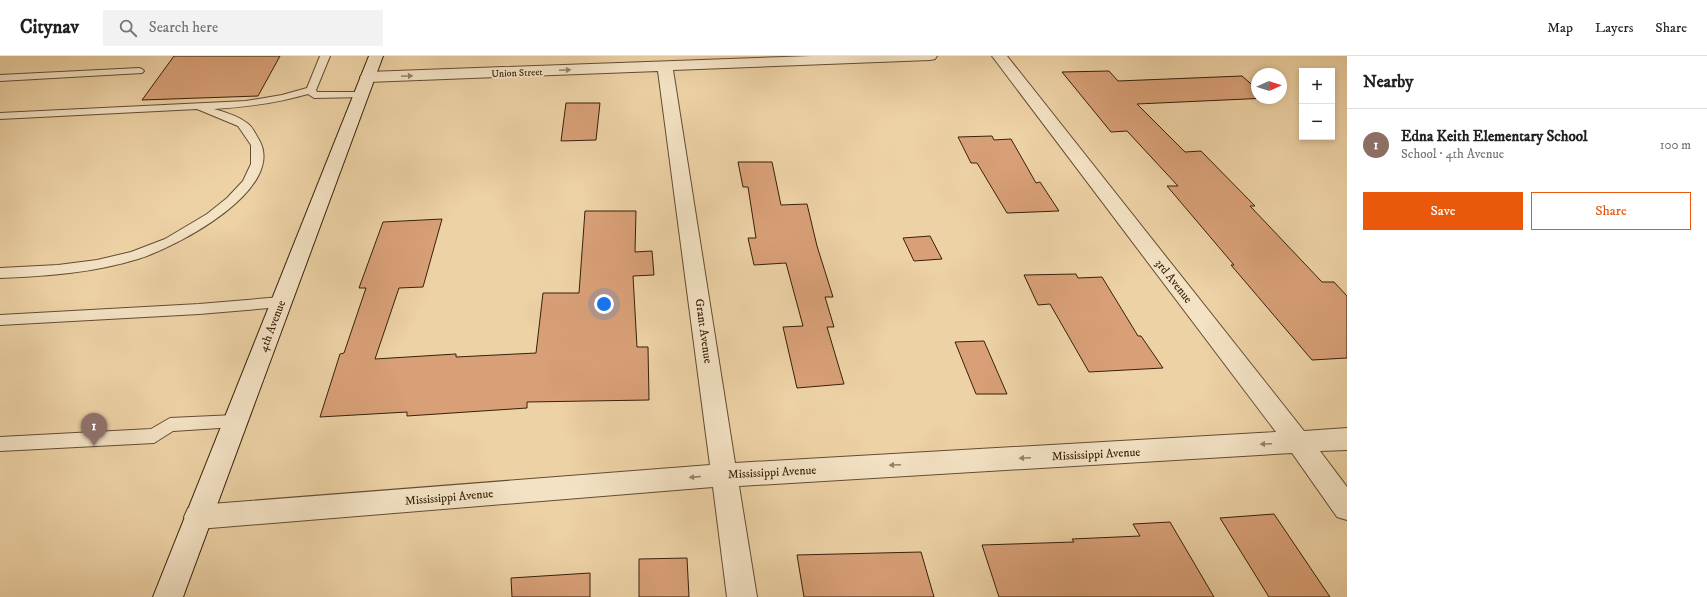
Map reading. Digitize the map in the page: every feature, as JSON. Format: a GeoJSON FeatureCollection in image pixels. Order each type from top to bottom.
{"type":"FeatureCollection","features":[{"type":"Feature","properties":{"kind":"street","name":"4th Avenue"},"geometry":{"type":"LineString","coordinates":[[168,597],[376,56]]}},
{"type":"Feature","properties":{"kind":"street","name":"Union Street"},"geometry":{"type":"LineString","coordinates":[[364,86],[665,66],[930,56]]}},
{"type":"Feature","properties":{"kind":"street","name":"3rd Avenue"},"geometry":{"type":"LineString","coordinates":[[999,56],[1298,442],[1347,508]]}},
{"type":"Feature","properties":{"kind":"street","name":"Grant Avenue"},"geometry":{"type":"LineString","coordinates":[[665,66],[742,597]]}},
{"type":"Feature","properties":{"kind":"street","name":"Mississippi Avenue"},"geometry":{"type":"LineString","coordinates":[[198,517],[725,475],[1347,439]]}},
{"type":"Feature","properties":{"kind":"lane"},"geometry":{"type":"LineString","coordinates":[[310,90],[325,56]]}},
{"type":"Feature","properties":{"kind":"lane"},"geometry":{"type":"LineString","coordinates":[[0,78],[138,71]]}},
{"type":"Feature","properties":{"kind":"lane"},"geometry":{"type":"LineString","coordinates":[[310,90],[314,95],[364,86]]}},
{"type":"Feature","properties":{"kind":"lane"},"geometry":{"type":"LineString","coordinates":[[0,116],[200,107],[268,101],[310,90]]}},
{"type":"Feature","properties":{"kind":"lane"},"geometry":{"type":"LineString","coordinates":[[0,273],[54,272],[110,262],[153,249],[198,228],[228,204],[246,185],[258,162],[256,141],[244,126],[200,107]]}},
{"type":"Feature","properties":{"kind":"lane"},"geometry":{"type":"LineString","coordinates":[[0,320],[199,309],[281,302]]}},
{"type":"Feature","properties":{"kind":"lane"},"geometry":{"type":"LineString","coordinates":[[0,444],[154,436],[170,425],[235,421]]}},
{"type":"Feature","properties":{"kind":"building"},"geometry":{"type":"Polygon","coordinates":[[[174,56],[280,56],[258,96],[142,100],[174,56]]]}},
{"type":"Feature","properties":{"kind":"building"},"geometry":{"type":"Polygon","coordinates":[[[1109,71],[1118,81],[1242,76],[1251,84],[1251,99],[1137,104],[1185,152],[1201,151],[1255,206],[1250,206],[1322,282],[1334,282],[1347,296],[1347,358],[1312,360],[1231,265],[1234,265],[1167,186],[1178,186],[1127,131],[1111,132],[1062,72],[1109,71]]]}},
{"type":"Feature","properties":{"kind":"building"},"geometry":{"type":"Polygon","coordinates":[[[566,103],[600,103],[596,140],[561,141],[566,103]]]}},
{"type":"Feature","properties":{"kind":"building"},"geometry":{"type":"Polygon","coordinates":[[[992,136],[994,140],[1011,139],[1036,183],[1040,182],[1059,211],[1007,213],[977,163],[971,163],[958,137],[992,136]]]}},
{"type":"Feature","properties":{"kind":"building"},"geometry":{"type":"Polygon","coordinates":[[[738,162],[772,162],[781,205],[807,204],[817,246],[833,297],[825,297],[834,327],[827,327],[844,384],[797,388],[783,327],[803,326],[786,263],[754,265],[748,238],[756,238],[748,187],[743,187],[738,162]]]}},
{"type":"Feature","properties":{"kind":"building"},"geometry":{"type":"Polygon","coordinates":[[[585,211],[636,211],[635,252],[652,251],[654,275],[633,276],[637,347],[648,347],[649,400],[527,402],[527,408],[407,416],[407,412],[320,417],[340,354],[344,353],[366,288],[359,288],[383,222],[442,219],[423,287],[399,288],[375,359],[456,354],[456,357],[536,353],[543,293],[579,293],[585,211]]]}},
{"type":"Feature","properties":{"kind":"building"},"geometry":{"type":"Polygon","coordinates":[[[930,236],[942,259],[914,261],[903,238],[930,236]]]}},
{"type":"Feature","properties":{"kind":"building"},"geometry":{"type":"Polygon","coordinates":[[[1076,274],[1078,278],[1102,277],[1138,336],[1141,336],[1163,368],[1089,372],[1050,304],[1038,305],[1024,275],[1076,274]]]}},
{"type":"Feature","properties":{"kind":"building"},"geometry":{"type":"Polygon","coordinates":[[[984,341],[1007,394],[976,394],[955,342],[984,341]]]}},
{"type":"Feature","properties":{"kind":"building"},"geometry":{"type":"Polygon","coordinates":[[[1274,514],[1330,597],[1269,597],[1220,518],[1274,514]]]}},
{"type":"Feature","properties":{"kind":"building"},"geometry":{"type":"Polygon","coordinates":[[[1170,522],[1214,597],[999,597],[982,545],[1074,542],[1072,539],[1140,536],[1133,524],[1170,522]]]}},
{"type":"Feature","properties":{"kind":"building"},"geometry":{"type":"Polygon","coordinates":[[[921,552],[934,597],[804,597],[797,555],[921,552]]]}},
{"type":"Feature","properties":{"kind":"building"},"geometry":{"type":"Polygon","coordinates":[[[687,558],[689,597],[639,597],[639,559],[687,558]]]}},
{"type":"Feature","properties":{"kind":"building"},"geometry":{"type":"Polygon","coordinates":[[[590,573],[590,597],[512,597],[511,578],[590,573]]]}},
{"type":"Feature","properties":{"kind":"place","name":"Edna Keith Elementary School"},"geometry":{"type":"Point","coordinates":[94,446]}}]}
